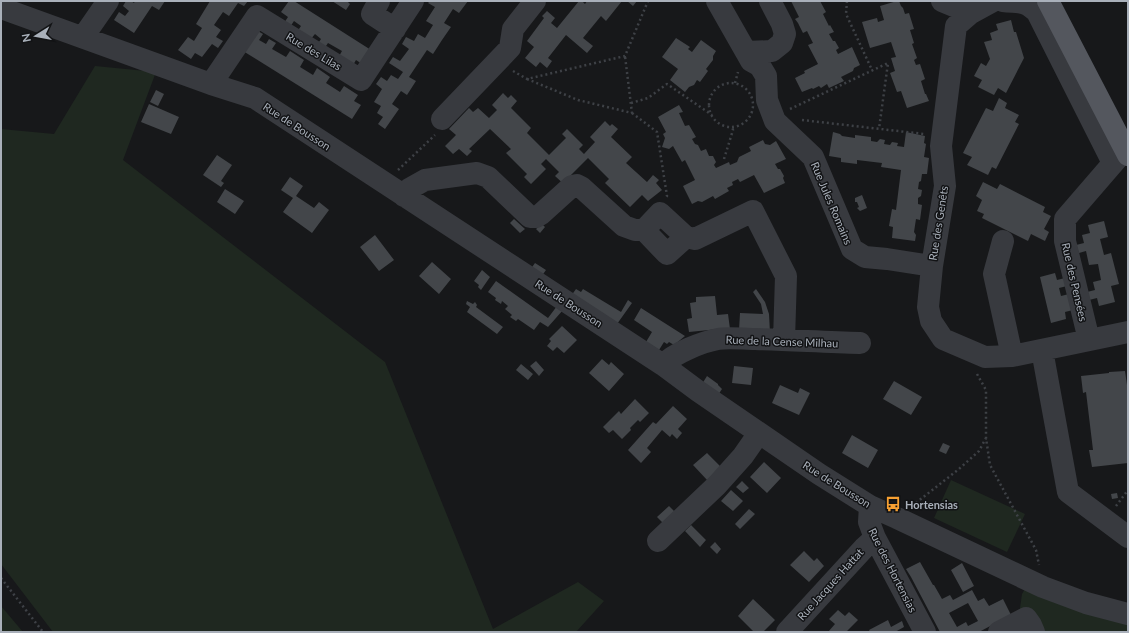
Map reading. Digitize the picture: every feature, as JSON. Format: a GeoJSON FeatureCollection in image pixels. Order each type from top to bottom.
{"type":"FeatureCollection","features":[{"type":"Feature","properties":{"kind":"main road"},"geometry":{"type":"LineString","coordinates":[[1048,1],[1123,153]]}},
{"type":"Feature","properties":{"kind":"street"},"geometry":{"type":"LineString","coordinates":[[83,38],[108,1]]}},
{"type":"Feature","properties":{"kind":"street"},"geometry":{"type":"LineString","coordinates":[[379,1],[372,14],[395,29]]}},
{"type":"Feature","properties":{"kind":"street","name":"Rue des Lilas"},"geometry":{"type":"LineString","coordinates":[[211,84],[257,16],[361,80],[413,1]]}},
{"type":"Feature","properties":{"kind":"street"},"geometry":{"type":"LineString","coordinates":[[442,119],[510,48],[513,28],[535,1]]}},
{"type":"Feature","properties":{"kind":"street","name":"Rue Jules Romains"},"geometry":{"type":"LineString","coordinates":[[717,1],[751,61],[760,66],[766,76],[767,100],[775,121],[813,157],[852,249],[865,257],[932,266]]}},
{"type":"Feature","properties":{"kind":"street"},"geometry":{"type":"LineString","coordinates":[[746,52],[772,51],[782,43],[785,34],[784,29],[770,1]]}},
{"type":"Feature","properties":{"kind":"street"},"geometry":{"type":"LineString","coordinates":[[942,1],[971,13]]}},
{"type":"Feature","properties":{"kind":"street","name":"Rue des Genêts"},"geometry":{"type":"LineString","coordinates":[[993,1],[971,13],[956,26],[941,146],[945,186],[932,266],[928,307],[931,321],[943,339],[985,357],[1012,356],[1128,332]]}},
{"type":"Feature","properties":{"kind":"street"},"geometry":{"type":"LineString","coordinates":[[1003,1],[1025,2],[1031,5],[1037,12],[1123,153]]}},
{"type":"Feature","properties":{"kind":"street","name":"Rue de Bousson"},"geometry":{"type":"LineString","coordinates":[[1,8],[211,84],[255,98],[663,365],[698,391],[819,474],[870,506],[1043,587],[1086,603],[1128,614]]}},
{"type":"Feature","properties":{"kind":"street","name":"Rue des Pensées"},"geometry":{"type":"LineString","coordinates":[[1089,340],[1065,241],[1065,219],[1123,153]]}},
{"type":"Feature","properties":{"kind":"street"},"geometry":{"type":"LineString","coordinates":[[404,196],[409,189],[425,180],[477,173],[488,177],[530,216],[536,217],[572,186],[577,185],[624,226],[635,230],[644,230],[667,254],[686,237]]}},
{"type":"Feature","properties":{"kind":"street"},"geometry":{"type":"LineString","coordinates":[[644,230],[660,213],[686,237],[695,239],[753,211],[786,276],[784,340]]}},
{"type":"Feature","properties":{"kind":"street"},"geometry":{"type":"LineString","coordinates":[[1003,241],[994,274],[1012,356]]}},
{"type":"Feature","properties":{"kind":"street","name":"Rue de la Cense Milhau"},"geometry":{"type":"LineString","coordinates":[[663,365],[669,359],[682,352],[719,339],[860,343]]}},
{"type":"Feature","properties":{"kind":"street"},"geometry":{"type":"LineString","coordinates":[[1042,350],[1068,492],[1128,537]]}},
{"type":"Feature","properties":{"kind":"street"},"geometry":{"type":"LineString","coordinates":[[658,541],[717,485],[743,456],[759,432]]}},
{"type":"Feature","properties":{"kind":"street","name":"Rue des Hortensias"},"geometry":{"type":"LineString","coordinates":[[870,506],[869,522],[875,538],[925,632]]}},
{"type":"Feature","properties":{"kind":"street","name":"Rue Jacques Hattat"},"geometry":{"type":"LineString","coordinates":[[787,632],[875,538]]}},
{"type":"Feature","properties":{"kind":"street"},"geometry":{"type":"LineString","coordinates":[[999,632],[1026,618],[1034,632]]}},
{"type":"Feature","properties":{"kind":"path"},"geometry":{"type":"LineString","coordinates":[[632,113],[625,56],[648,1]]}},
{"type":"Feature","properties":{"kind":"path"},"geometry":{"type":"LineString","coordinates":[[847,1],[846,14],[872,70]]}},
{"type":"Feature","properties":{"kind":"path"},"geometry":{"type":"LineString","coordinates":[[526,79],[625,56]]}},
{"type":"Feature","properties":{"kind":"path"},"geometry":{"type":"LineString","coordinates":[[496,62],[526,79],[578,100],[632,113],[657,132],[667,196],[660,213]]}},
{"type":"Feature","properties":{"kind":"path"},"geometry":{"type":"LineString","coordinates":[[773,117],[888,62],[879,129]]}},
{"type":"Feature","properties":{"kind":"path"},"geometry":{"type":"LineString","coordinates":[[631,103],[648,98],[667,84],[712,115],[718,122],[726,126],[735,126],[744,123],[750,116],[753,107],[752,98],[748,90],[741,85],[732,83],[723,84],[711,97],[710,106],[712,115]]}},
{"type":"Feature","properties":{"kind":"path"},"geometry":{"type":"LineString","coordinates":[[773,117],[942,136]]}},
{"type":"Feature","properties":{"kind":"path"},"geometry":{"type":"LineString","coordinates":[[385,183],[444,126],[442,119]]}},
{"type":"Feature","properties":{"kind":"path"},"geometry":{"type":"LineString","coordinates":[[724,159],[733,130],[732,126]]}},
{"type":"Feature","properties":{"kind":"path"},"geometry":{"type":"LineString","coordinates":[[968,350],[972,365],[986,390],[986,438],[990,465],[1036,550],[1043,587]]}},
{"type":"Feature","properties":{"kind":"path"},"geometry":{"type":"LineString","coordinates":[[897,518],[979,451],[986,438]]}},
{"type":"Feature","properties":{"kind":"path"},"geometry":{"type":"LineString","coordinates":[[1,578],[43,632]]}},
{"type":"Feature","properties":{"kind":"shaded area"},"geometry":{"type":"Polygon","coordinates":[[[95,66],[156,72],[123,160],[385,362],[493,629],[578,582],[604,601],[576,632],[53,632],[1,564],[1,129],[54,134],[95,66]]]}},
{"type":"Feature","properties":{"kind":"shaded area"},"geometry":{"type":"Polygon","coordinates":[[[951,480],[1025,514],[1007,552],[934,518],[951,480]]]}},
{"type":"Feature","properties":{"kind":"shaded area"},"geometry":{"type":"Polygon","coordinates":[[[1026,587],[1128,622],[1128,632],[1038,632],[1019,615],[1022,594],[1026,587]]]}},
{"type":"Feature","properties":{"kind":"shaded area"},"geometry":{"type":"Polygon","coordinates":[[[1,606],[23,632],[1,632],[1,606]]]}},
{"type":"Feature","properties":{"kind":"building"},"geometry":{"type":"Polygon","coordinates":[[[126,1],[131,1],[134,3],[135,1],[165,1],[159,10],[152,6],[134,33],[114,20],[119,12],[125,16],[129,11],[123,6],[126,1]]]}},
{"type":"Feature","properties":{"kind":"building"},"geometry":{"type":"Polygon","coordinates":[[[210,1],[248,1],[244,6],[238,3],[229,16],[223,12],[214,25],[221,30],[216,37],[223,41],[218,48],[212,44],[202,57],[195,53],[191,59],[178,50],[188,37],[194,41],[202,28],[196,24],[210,1]]]}},
{"type":"Feature","properties":{"kind":"building"},"geometry":{"type":"Polygon","coordinates":[[[289,1],[294,1],[371,50],[362,64],[356,60],[352,67],[338,58],[342,51],[328,43],[324,49],[317,45],[321,39],[315,34],[310,40],[297,32],[301,26],[294,21],[290,27],[284,23],[288,17],[281,12],[289,1]]]}},
{"type":"Feature","properties":{"kind":"building"},"geometry":{"type":"Polygon","coordinates":[[[332,1],[347,1],[350,4],[346,10],[332,1]]]}},
{"type":"Feature","properties":{"kind":"building"},"geometry":{"type":"Polygon","coordinates":[[[430,1],[468,1],[459,13],[453,9],[444,23],[451,27],[433,54],[427,50],[409,77],[416,81],[407,95],[401,91],[392,104],[399,109],[385,129],[378,124],[383,117],[377,113],[381,106],[374,102],[382,89],[376,84],[381,77],[387,81],[391,75],[398,79],[403,72],[389,63],[393,57],[400,61],[409,49],[402,44],[406,37],[414,41],[418,34],[425,38],[433,25],[426,21],[435,7],[428,3],[430,1]]]}},
{"type":"Feature","properties":{"kind":"building"},"geometry":{"type":"Polygon","coordinates":[[[579,1],[582,1],[585,4],[587,1],[622,1],[606,21],[601,16],[583,38],[593,46],[587,53],[566,35],[548,58],[552,61],[547,68],[540,62],[536,67],[525,58],[534,47],[527,41],[544,18],[542,16],[547,11],[555,18],[551,23],[557,28],[579,1]]]}},
{"type":"Feature","properties":{"kind":"building"},"geometry":{"type":"Polygon","coordinates":[[[627,1],[637,1],[633,6],[627,1]]]}},
{"type":"Feature","properties":{"kind":"building"},"geometry":{"type":"Polygon","coordinates":[[[791,1],[820,1],[826,12],[823,14],[834,32],[829,34],[839,48],[836,50],[838,54],[852,47],[860,65],[854,68],[853,71],[841,77],[844,81],[829,88],[827,84],[821,88],[819,86],[802,92],[795,78],[805,73],[804,71],[818,64],[808,45],[813,43],[807,31],[803,33],[795,19],[799,17],[791,1]]]}},
{"type":"Feature","properties":{"kind":"building"},"geometry":{"type":"Polygon","coordinates":[[[899,1],[905,14],[909,13],[914,29],[910,30],[914,43],[912,44],[917,58],[914,60],[916,65],[920,64],[925,79],[921,81],[929,101],[907,108],[901,91],[897,92],[890,73],[895,71],[891,58],[896,57],[891,42],[870,48],[862,22],[877,18],[878,22],[884,20],[880,6],[899,1]]]}},
{"type":"Feature","properties":{"kind":"building"},"geometry":{"type":"Polygon","coordinates":[[[1011,20],[1024,58],[1006,93],[998,88],[994,95],[978,87],[982,80],[974,76],[981,63],[986,66],[990,59],[984,42],[992,40],[990,33],[998,30],[996,24],[1011,20]]]}},
{"type":"Feature","properties":{"kind":"building"},"geometry":{"type":"Polygon","coordinates":[[[256,30],[263,34],[259,40],[266,44],[269,39],[276,43],[272,49],[286,57],[290,51],[304,60],[300,67],[313,75],[317,68],[330,77],[326,83],[340,92],[344,86],[358,95],[354,101],[361,105],[352,119],[243,51],[256,30]]]}},
{"type":"Feature","properties":{"kind":"building"},"geometry":{"type":"Polygon","coordinates":[[[676,38],[690,47],[688,49],[692,52],[701,40],[716,51],[713,56],[713,60],[706,69],[708,71],[700,82],[697,80],[694,85],[689,87],[685,92],[670,80],[678,69],[662,57],[676,38]]]}},
{"type":"Feature","properties":{"kind":"building"},"geometry":{"type":"Polygon","coordinates":[[[156,90],[164,94],[158,106],[150,102],[156,90]]]}},
{"type":"Feature","properties":{"kind":"building"},"geometry":{"type":"Polygon","coordinates":[[[503,93],[508,98],[511,95],[517,101],[511,108],[531,128],[527,133],[549,155],[566,138],[562,134],[567,129],[583,145],[579,149],[584,154],[595,142],[590,137],[605,121],[610,126],[612,124],[618,129],[611,137],[632,157],[626,163],[647,182],[653,175],[659,180],[656,183],[662,190],[648,201],[642,195],[630,207],[605,183],[609,179],[588,158],[567,179],[567,187],[555,176],[559,172],[546,159],[541,164],[546,169],[531,184],[524,177],[527,174],[506,153],[511,149],[490,129],[469,149],[472,151],[467,156],[459,149],[453,154],[445,146],[456,135],[449,129],[469,108],[473,112],[478,108],[489,118],[497,110],[492,105],[503,93]]]}},
{"type":"Feature","properties":{"kind":"building"},"geometry":{"type":"Polygon","coordinates":[[[999,98],[1007,103],[1005,108],[1019,115],[1015,122],[1019,124],[996,169],[992,167],[988,175],[967,165],[972,157],[963,153],[986,108],[993,111],[999,98]]]}},
{"type":"Feature","properties":{"kind":"building"},"geometry":{"type":"Polygon","coordinates":[[[149,104],[179,117],[171,134],[141,122],[149,104]]]}},
{"type":"Feature","properties":{"kind":"building"},"geometry":{"type":"Polygon","coordinates":[[[679,105],[683,112],[679,113],[685,126],[689,125],[696,137],[692,139],[701,151],[706,149],[709,156],[713,156],[716,162],[714,165],[716,168],[729,162],[730,165],[737,162],[739,157],[751,151],[749,147],[763,140],[765,144],[770,145],[776,141],[786,159],[775,164],[784,176],[783,178],[785,183],[764,193],[754,175],[740,182],[738,179],[732,182],[733,185],[727,188],[729,191],[715,199],[713,196],[702,202],[698,201],[692,204],[683,186],[695,180],[685,160],[682,162],[673,146],[669,149],[662,147],[665,138],[663,134],[666,132],[658,117],[679,105]]]}},
{"type":"Feature","properties":{"kind":"building"},"geometry":{"type":"Polygon","coordinates":[[[833,132],[842,136],[855,138],[855,135],[871,137],[871,141],[877,142],[880,139],[885,140],[884,144],[890,145],[892,142],[898,143],[897,146],[904,147],[906,132],[925,136],[924,143],[926,144],[924,157],[929,158],[927,174],[922,174],[921,181],[919,182],[918,189],[922,190],[921,196],[918,198],[918,204],[922,205],[920,220],[916,219],[914,232],[916,235],[915,241],[892,238],[893,227],[889,226],[892,209],[896,210],[901,170],[881,167],[882,163],[857,160],[857,164],[841,162],[841,158],[829,156],[833,132]]]}},
{"type":"Feature","properties":{"kind":"building"},"geometry":{"type":"Polygon","coordinates":[[[217,155],[232,165],[221,181],[224,183],[221,187],[203,175],[217,155]]]}},
{"type":"Feature","properties":{"kind":"building"},"geometry":{"type":"Polygon","coordinates":[[[290,177],[303,186],[296,196],[314,208],[319,202],[329,210],[312,233],[283,212],[293,198],[281,190],[290,177]]]}},
{"type":"Feature","properties":{"kind":"building"},"geometry":{"type":"Polygon","coordinates":[[[983,182],[997,189],[1000,184],[1045,207],[1043,212],[1051,216],[1044,229],[1049,232],[1045,241],[1031,234],[1028,241],[982,218],[984,214],[977,211],[982,200],[976,196],[983,182]]]}},
{"type":"Feature","properties":{"kind":"building"},"geometry":{"type":"Polygon","coordinates":[[[225,189],[244,201],[235,214],[217,202],[225,189]]]}},
{"type":"Feature","properties":{"kind":"building"},"geometry":{"type":"Polygon","coordinates":[[[862,195],[867,208],[860,211],[857,208],[859,207],[857,202],[855,202],[855,198],[862,195]]]}},
{"type":"Feature","properties":{"kind":"building"},"geometry":{"type":"Polygon","coordinates":[[[514,219],[525,229],[520,233],[510,223],[514,219]]]}},
{"type":"Feature","properties":{"kind":"building"},"geometry":{"type":"Polygon","coordinates":[[[1104,221],[1108,237],[1100,239],[1104,255],[1111,253],[1119,284],[1111,286],[1115,302],[1099,306],[1097,298],[1089,300],[1087,292],[1095,290],[1093,282],[1101,280],[1098,264],[1089,265],[1086,251],[1079,253],[1076,245],[1084,243],[1082,235],[1090,233],[1088,225],[1104,221]]]}},
{"type":"Feature","properties":{"kind":"building"},"geometry":{"type":"Polygon","coordinates":[[[542,224],[545,227],[540,233],[536,229],[542,224]]]}},
{"type":"Feature","properties":{"kind":"building"},"geometry":{"type":"Polygon","coordinates":[[[375,235],[394,260],[379,271],[360,247],[375,235]]]}},
{"type":"Feature","properties":{"kind":"building"},"geometry":{"type":"Polygon","coordinates":[[[432,262],[451,279],[439,294],[419,276],[432,262]]]}},
{"type":"Feature","properties":{"kind":"building"},"geometry":{"type":"Polygon","coordinates":[[[535,263],[546,270],[541,277],[530,270],[535,263]]]}},
{"type":"Feature","properties":{"kind":"building"},"geometry":{"type":"Polygon","coordinates":[[[482,270],[490,277],[481,290],[478,287],[479,285],[474,281],[482,270]]]}},
{"type":"Feature","properties":{"kind":"building"},"geometry":{"type":"Polygon","coordinates":[[[1055,273],[1057,280],[1065,278],[1067,286],[1059,288],[1061,296],[1069,294],[1073,310],[1065,312],[1066,319],[1051,323],[1040,277],[1055,273]]]}},
{"type":"Feature","properties":{"kind":"building"},"geometry":{"type":"Polygon","coordinates":[[[496,281],[548,318],[557,306],[563,310],[548,327],[540,322],[534,330],[518,319],[516,321],[510,317],[512,315],[505,309],[508,306],[502,301],[501,304],[495,300],[496,298],[488,292],[496,281]]]}},
{"type":"Feature","properties":{"kind":"building"},"geometry":{"type":"Polygon","coordinates":[[[576,289],[581,292],[583,289],[621,312],[628,300],[632,303],[617,324],[571,296],[576,289]]]}},
{"type":"Feature","properties":{"kind":"building"},"geometry":{"type":"Polygon","coordinates":[[[756,289],[765,302],[769,314],[770,333],[739,330],[740,313],[763,314],[761,304],[753,292],[756,289]]]}},
{"type":"Feature","properties":{"kind":"building"},"geometry":{"type":"Polygon","coordinates":[[[715,296],[717,315],[728,314],[730,329],[689,332],[687,319],[692,318],[690,303],[696,302],[696,297],[715,296]]]}},
{"type":"Feature","properties":{"kind":"building"},"geometry":{"type":"Polygon","coordinates":[[[467,301],[473,304],[475,302],[477,305],[476,307],[503,327],[497,334],[467,312],[470,307],[466,304],[467,301]]]}},
{"type":"Feature","properties":{"kind":"building"},"geometry":{"type":"Polygon","coordinates":[[[641,308],[685,336],[674,345],[669,342],[667,344],[664,342],[659,350],[646,342],[652,332],[634,320],[641,308]]]}},
{"type":"Feature","properties":{"kind":"building"},"geometry":{"type":"Polygon","coordinates":[[[562,326],[577,340],[564,353],[557,347],[553,351],[547,346],[551,341],[549,339],[562,326]]]}},
{"type":"Feature","properties":{"kind":"building"},"geometry":{"type":"Polygon","coordinates":[[[602,359],[609,365],[611,362],[624,374],[609,391],[589,373],[602,359]]]}},
{"type":"Feature","properties":{"kind":"building"},"geometry":{"type":"Polygon","coordinates":[[[536,361],[544,370],[539,376],[530,366],[536,361]]]}},
{"type":"Feature","properties":{"kind":"building"},"geometry":{"type":"Polygon","coordinates":[[[521,364],[533,374],[528,380],[516,370],[521,364]]]}},
{"type":"Feature","properties":{"kind":"building"},"geometry":{"type":"Polygon","coordinates":[[[734,366],[753,368],[751,385],[732,383],[734,366]]]}},
{"type":"Feature","properties":{"kind":"building"},"geometry":{"type":"Polygon","coordinates":[[[1125,371],[1128,392],[1128,463],[1092,467],[1089,450],[1093,450],[1086,392],[1083,393],[1081,376],[1125,371]]]}},
{"type":"Feature","properties":{"kind":"building"},"geometry":{"type":"Polygon","coordinates":[[[707,376],[722,389],[718,395],[702,384],[707,376]]]}},
{"type":"Feature","properties":{"kind":"building"},"geometry":{"type":"Polygon","coordinates":[[[894,381],[922,397],[911,415],[883,399],[894,381]]]}},
{"type":"Feature","properties":{"kind":"building"},"geometry":{"type":"Polygon","coordinates":[[[780,385],[798,393],[800,388],[810,393],[799,415],[772,403],[780,385]]]}},
{"type":"Feature","properties":{"kind":"building"},"geometry":{"type":"Polygon","coordinates":[[[635,399],[649,413],[640,422],[638,420],[622,439],[613,430],[609,433],[603,427],[619,411],[621,414],[635,399]]]}},
{"type":"Feature","properties":{"kind":"building"},"geometry":{"type":"Polygon","coordinates":[[[673,406],[687,419],[678,429],[682,433],[677,439],[672,434],[670,437],[662,430],[647,448],[651,452],[641,463],[628,450],[653,422],[656,424],[673,406]]]}},
{"type":"Feature","properties":{"kind":"building"},"geometry":{"type":"Polygon","coordinates":[[[852,435],[878,450],[868,468],[842,453],[852,435]]]}},
{"type":"Feature","properties":{"kind":"building"},"geometry":{"type":"Polygon","coordinates":[[[943,443],[950,446],[946,454],[939,451],[943,443]]]}},
{"type":"Feature","properties":{"kind":"building"},"geometry":{"type":"Polygon","coordinates":[[[707,453],[722,468],[708,481],[693,465],[707,453]]]}},
{"type":"Feature","properties":{"kind":"building"},"geometry":{"type":"Polygon","coordinates":[[[764,462],[781,478],[767,493],[750,477],[764,462]]]}},
{"type":"Feature","properties":{"kind":"building"},"geometry":{"type":"Polygon","coordinates":[[[742,481],[749,488],[743,493],[736,487],[742,481]]]}},
{"type":"Feature","properties":{"kind":"building"},"geometry":{"type":"Polygon","coordinates":[[[731,490],[743,501],[733,511],[721,501],[731,490]]]}},
{"type":"Feature","properties":{"kind":"building"},"geometry":{"type":"Polygon","coordinates":[[[1117,493],[1118,498],[1112,499],[1111,494],[1117,493]]]}},
{"type":"Feature","properties":{"kind":"building"},"geometry":{"type":"Polygon","coordinates":[[[669,506],[675,512],[663,523],[657,517],[669,506]]]}},
{"type":"Feature","properties":{"kind":"building"},"geometry":{"type":"Polygon","coordinates":[[[749,509],[755,514],[740,529],[735,524],[749,509]]]}},
{"type":"Feature","properties":{"kind":"building"},"geometry":{"type":"Polygon","coordinates":[[[691,525],[706,540],[700,547],[685,531],[691,525]]]}},
{"type":"Feature","properties":{"kind":"building"},"geometry":{"type":"Polygon","coordinates":[[[715,542],[721,549],[717,554],[710,547],[715,542]]]}},
{"type":"Feature","properties":{"kind":"building"},"geometry":{"type":"Polygon","coordinates":[[[804,551],[814,561],[817,558],[824,566],[809,582],[790,565],[804,551]]]}},
{"type":"Feature","properties":{"kind":"building"},"geometry":{"type":"Polygon","coordinates":[[[920,562],[942,599],[950,595],[953,600],[972,590],[978,601],[984,598],[989,606],[1003,599],[1011,615],[979,632],[940,632],[906,569],[920,562]],[[968,603],[949,613],[957,627],[966,622],[968,626],[978,621],[968,603]]]}},
{"type":"Feature","properties":{"kind":"building"},"geometry":{"type":"Polygon","coordinates":[[[962,563],[974,586],[963,592],[951,570],[962,563]]]}},
{"type":"Feature","properties":{"kind":"building"},"geometry":{"type":"Polygon","coordinates":[[[753,599],[775,620],[763,632],[754,632],[738,616],[753,599]]]}},
{"type":"Feature","properties":{"kind":"building"},"geometry":{"type":"Polygon","coordinates":[[[838,610],[845,616],[849,612],[858,620],[846,632],[828,632],[835,624],[829,619],[838,610]]]}},
{"type":"Feature","properties":{"kind":"building"},"geometry":{"type":"Polygon","coordinates":[[[888,620],[891,627],[902,621],[904,627],[895,632],[870,632],[869,630],[888,620]]]}},
{"type":"Feature","properties":{"kind":"place","name":"Hortensias"},"geometry":{"type":"Point","coordinates":[893,504]}}]}
